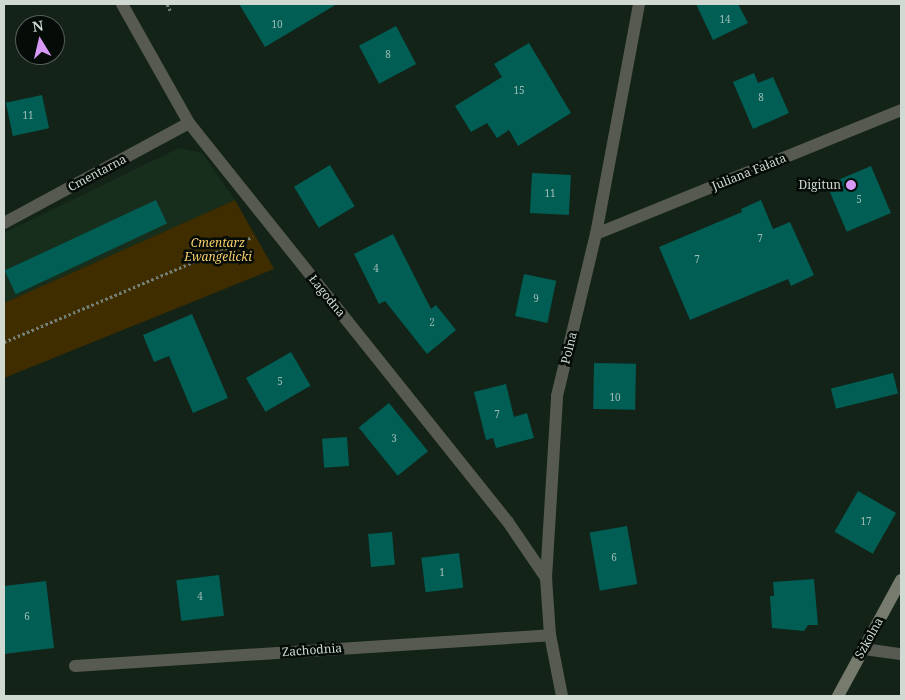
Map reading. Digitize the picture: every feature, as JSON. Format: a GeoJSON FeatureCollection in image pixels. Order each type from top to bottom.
{"type":"FeatureCollection","features":[{"type":"Feature","properties":{"kind":"street","name":"Łagodna"},"geometry":{"type":"LineString","coordinates":[[122,4],[190,123],[508,522],[546,578]]}},
{"type":"Feature","properties":{"kind":"street","name":"Polna"},"geometry":{"type":"LineString","coordinates":[[562,696],[550,635],[546,578],[557,396],[596,234],[639,4]]}},
{"type":"Feature","properties":{"kind":"street","name":"Juliana Fałata"},"geometry":{"type":"LineString","coordinates":[[596,234],[901,110]]}},
{"type":"Feature","properties":{"kind":"street","name":"Cmentarna"},"geometry":{"type":"LineString","coordinates":[[4,223],[190,123]]}},
{"type":"Feature","properties":{"kind":"street","name":"Szkolna"},"geometry":{"type":"LineString","coordinates":[[838,696],[901,580]]}},
{"type":"Feature","properties":{"kind":"street","name":"Zachodnia"},"geometry":{"type":"LineString","coordinates":[[74,666],[550,635]]}},
{"type":"Feature","properties":{"kind":"street"},"geometry":{"type":"LineString","coordinates":[[864,649],[901,654]]}},
{"type":"Feature","properties":{"kind":"path"},"geometry":{"type":"LineString","coordinates":[[167,4],[170,10]]}},
{"type":"Feature","properties":{"kind":"path"},"geometry":{"type":"LineString","coordinates":[[4,342],[262,231]]}},
{"type":"Feature","properties":{"kind":"shaded area"},"geometry":{"type":"Polygon","coordinates":[[[179,148],[202,153],[235,200],[4,303],[4,233],[179,148]]]}},
{"type":"Feature","properties":{"kind":"green space","name":"Cmentarz Ewangelicki"},"geometry":{"type":"Polygon","coordinates":[[[235,200],[274,269],[4,378],[4,303],[235,200]]]}},
{"type":"Feature","properties":{"kind":"building"},"geometry":{"type":"Polygon","coordinates":[[[239,4],[337,4],[265,47],[239,4]]]}},
{"type":"Feature","properties":{"kind":"building"},"geometry":{"type":"Polygon","coordinates":[[[696,4],[738,4],[748,23],[713,40],[696,4]]]}},
{"type":"Feature","properties":{"kind":"building"},"geometry":{"type":"Polygon","coordinates":[[[396,26],[416,64],[379,84],[359,46],[396,26]]]}},
{"type":"Feature","properties":{"kind":"building"},"geometry":{"type":"Polygon","coordinates":[[[529,43],[571,113],[518,146],[509,130],[497,138],[487,123],[471,132],[455,106],[502,77],[494,64],[529,43]]]}},
{"type":"Feature","properties":{"kind":"building"},"geometry":{"type":"Polygon","coordinates":[[[754,73],[758,83],[773,77],[789,113],[753,129],[733,82],[754,73]]]}},
{"type":"Feature","properties":{"kind":"building"},"geometry":{"type":"Polygon","coordinates":[[[42,95],[49,128],[13,136],[6,103],[42,95]]]}},
{"type":"Feature","properties":{"kind":"building"},"geometry":{"type":"Polygon","coordinates":[[[330,165],[355,206],[319,228],[294,187],[330,165]]]}},
{"type":"Feature","properties":{"kind":"building"},"geometry":{"type":"Polygon","coordinates":[[[871,166],[891,213],[847,232],[827,185],[871,166]]]}},
{"type":"Feature","properties":{"kind":"building"},"geometry":{"type":"Polygon","coordinates":[[[532,173],[571,175],[569,215],[530,213],[532,173]]]}},
{"type":"Feature","properties":{"kind":"building"},"geometry":{"type":"Polygon","coordinates":[[[156,200],[167,224],[16,294],[5,271],[156,200]]]}},
{"type":"Feature","properties":{"kind":"building"},"geometry":{"type":"Polygon","coordinates":[[[761,200],[773,229],[790,222],[814,275],[791,286],[788,279],[690,320],[659,247],[742,212],[741,209],[761,200]]]}},
{"type":"Feature","properties":{"kind":"building"},"geometry":{"type":"Polygon","coordinates":[[[393,234],[431,309],[436,305],[456,330],[427,354],[385,301],[379,304],[354,254],[393,234]]]}},
{"type":"Feature","properties":{"kind":"building"},"geometry":{"type":"Polygon","coordinates":[[[524,274],[556,281],[547,323],[515,316],[524,274]]]}},
{"type":"Feature","properties":{"kind":"building"},"geometry":{"type":"Polygon","coordinates":[[[192,314],[228,398],[193,413],[169,356],[154,362],[143,335],[192,314]]]}},
{"type":"Feature","properties":{"kind":"building"},"geometry":{"type":"Polygon","coordinates":[[[291,352],[310,386],[265,412],[246,378],[291,352]]]}},
{"type":"Feature","properties":{"kind":"building"},"geometry":{"type":"Polygon","coordinates":[[[594,363],[636,364],[635,410],[593,409],[594,363]]]}},
{"type":"Feature","properties":{"kind":"building"},"geometry":{"type":"Polygon","coordinates":[[[893,373],[898,393],[836,409],[831,388],[893,373]]]}},
{"type":"Feature","properties":{"kind":"building"},"geometry":{"type":"Polygon","coordinates":[[[506,384],[514,417],[527,413],[534,438],[496,448],[493,438],[486,440],[474,392],[506,384]]]}},
{"type":"Feature","properties":{"kind":"building"},"geometry":{"type":"Polygon","coordinates":[[[389,403],[428,451],[398,476],[359,428],[389,403]]]}},
{"type":"Feature","properties":{"kind":"building"},"geometry":{"type":"Polygon","coordinates":[[[347,437],[349,466],[324,468],[322,439],[347,437]]]}},
{"type":"Feature","properties":{"kind":"building"},"geometry":{"type":"Polygon","coordinates":[[[858,491],[896,513],[873,554],[834,532],[858,491]]]}},
{"type":"Feature","properties":{"kind":"building"},"geometry":{"type":"Polygon","coordinates":[[[627,526],[637,584],[600,591],[590,533],[627,526]]]}},
{"type":"Feature","properties":{"kind":"building"},"geometry":{"type":"Polygon","coordinates":[[[392,532],[395,565],[371,567],[368,534],[392,532]]]}},
{"type":"Feature","properties":{"kind":"building"},"geometry":{"type":"Polygon","coordinates":[[[459,553],[463,588],[426,592],[421,558],[459,553]]]}},
{"type":"Feature","properties":{"kind":"building"},"geometry":{"type":"Polygon","coordinates":[[[219,575],[224,616],[181,621],[176,580],[219,575]]]}},
{"type":"Feature","properties":{"kind":"building"},"geometry":{"type":"Polygon","coordinates":[[[814,579],[818,625],[808,625],[804,631],[772,628],[770,596],[774,596],[773,582],[814,579]]]}},
{"type":"Feature","properties":{"kind":"building"},"geometry":{"type":"Polygon","coordinates":[[[46,581],[54,648],[4,654],[4,586],[46,581]]]}},
{"type":"Feature","properties":{"kind":"place","name":"Digitun"},"geometry":{"type":"Point","coordinates":[851,185]}}]}
